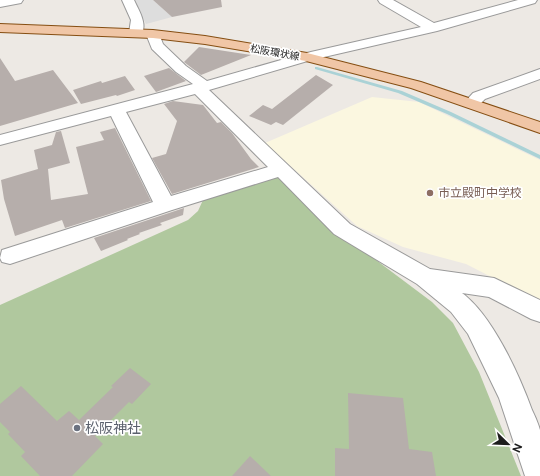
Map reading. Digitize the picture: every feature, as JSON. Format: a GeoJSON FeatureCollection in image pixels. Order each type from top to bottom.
{"type":"FeatureCollection","features":[{"type":"Feature","properties":{"kind":"main road","name":"松阪環状線"},"geometry":{"type":"LineString","coordinates":[[0,28],[153,34],[205,40],[307,58],[416,85],[472,103],[540,128]]}},
{"type":"Feature","properties":{"kind":"street"},"geometry":{"type":"LineString","coordinates":[[0,3],[17,0]]}},
{"type":"Feature","properties":{"kind":"street"},"geometry":{"type":"LineString","coordinates":[[128,0],[137,20],[136,33]]}},
{"type":"Feature","properties":{"kind":"street"},"geometry":{"type":"LineString","coordinates":[[384,0],[432,28]]}},
{"type":"Feature","properties":{"kind":"street"},"geometry":{"type":"LineString","coordinates":[[492,0],[511,6]]}},
{"type":"Feature","properties":{"kind":"street"},"geometry":{"type":"LineString","coordinates":[[0,140],[117,110],[307,58],[432,28],[511,6],[533,6]]}},
{"type":"Feature","properties":{"kind":"street"},"geometry":{"type":"LineString","coordinates":[[153,34],[157,46],[201,87],[280,170],[342,229],[425,278],[460,305],[477,326],[513,397],[540,473]]}},
{"type":"Feature","properties":{"kind":"street"},"geometry":{"type":"LineString","coordinates":[[472,103],[479,96],[540,74]]}},
{"type":"Feature","properties":{"kind":"street"},"geometry":{"type":"LineString","coordinates":[[117,110],[165,205]]}},
{"type":"Feature","properties":{"kind":"street"},"geometry":{"type":"LineString","coordinates":[[10,256],[165,205],[280,170]]}},
{"type":"Feature","properties":{"kind":"street"},"geometry":{"type":"LineString","coordinates":[[425,278],[494,288],[540,312]]}},
{"type":"Feature","properties":{"kind":"shaded area"},"geometry":{"type":"Polygon","coordinates":[[[133,0],[153,0],[172,17],[146,24],[133,0]]]}},
{"type":"Feature","properties":{"kind":"shaded area","name":"市立殿町中学校"},"geometry":{"type":"Polygon","coordinates":[[[372,97],[419,102],[540,160],[540,302],[466,264],[403,247],[357,226],[265,143],[372,97]]]}},
{"type":"Feature","properties":{"kind":"green space"},"geometry":{"type":"Polygon","coordinates":[[[273,176],[280,177],[340,233],[432,302],[453,323],[479,372],[521,476],[0,476],[0,305],[188,220],[198,211],[203,200],[273,176]]]}},
{"type":"Feature","properties":{"kind":"building"},"geometry":{"type":"Polygon","coordinates":[[[153,0],[221,0],[222,7],[172,17],[153,0]]]}},
{"type":"Feature","properties":{"kind":"building"},"geometry":{"type":"Polygon","coordinates":[[[199,47],[251,55],[201,75],[184,62],[199,47]]]}},
{"type":"Feature","properties":{"kind":"building"},"geometry":{"type":"Polygon","coordinates":[[[0,58],[15,81],[53,70],[78,103],[0,126],[0,58]]]}},
{"type":"Feature","properties":{"kind":"building"},"geometry":{"type":"Polygon","coordinates":[[[169,68],[186,81],[156,92],[144,76],[169,68]]]}},
{"type":"Feature","properties":{"kind":"building"},"geometry":{"type":"Polygon","coordinates":[[[316,75],[333,85],[283,125],[276,122],[271,125],[249,116],[263,105],[272,109],[316,75]]]}},
{"type":"Feature","properties":{"kind":"building"},"geometry":{"type":"Polygon","coordinates":[[[125,76],[135,90],[117,96],[81,104],[73,90],[101,81],[102,83],[125,76]]]}},
{"type":"Feature","properties":{"kind":"building"},"geometry":{"type":"Polygon","coordinates":[[[173,101],[203,105],[217,123],[221,122],[232,133],[251,159],[259,167],[172,194],[152,158],[166,154],[177,121],[164,104],[173,101]]]}},
{"type":"Feature","properties":{"kind":"building"},"geometry":{"type":"Polygon","coordinates":[[[115,128],[151,201],[65,228],[62,220],[15,236],[4,199],[1,180],[38,169],[34,150],[52,145],[56,132],[61,131],[70,163],[48,169],[51,200],[88,194],[76,147],[104,140],[100,132],[115,128]]]}},
{"type":"Feature","properties":{"kind":"building"},"geometry":{"type":"Polygon","coordinates":[[[184,208],[183,215],[160,223],[162,225],[139,233],[140,234],[127,239],[128,240],[101,251],[94,238],[184,208]]]}},
{"type":"Feature","properties":{"kind":"building","name":"松阪神社"},"geometry":{"type":"Polygon","coordinates":[[[130,368],[151,384],[132,404],[129,402],[95,436],[103,444],[72,476],[40,476],[21,456],[25,452],[8,434],[10,432],[0,422],[0,404],[21,386],[57,421],[69,411],[79,420],[130,368]]]}},
{"type":"Feature","properties":{"kind":"building"},"geometry":{"type":"Polygon","coordinates":[[[348,393],[403,398],[409,449],[432,452],[436,476],[335,476],[335,448],[349,449],[348,393]]]}},
{"type":"Feature","properties":{"kind":"building"},"geometry":{"type":"Polygon","coordinates":[[[250,456],[271,476],[232,476],[250,456]]]}},
{"type":"Feature","properties":{"kind":"waterway"},"geometry":{"type":"LineString","coordinates":[[316,68],[400,92],[449,113],[540,157]]}},
{"type":"Feature","properties":{"kind":"place","name":"市立殿町中学校"},"geometry":{"type":"Point","coordinates":[430,193]}},
{"type":"Feature","properties":{"kind":"place","name":"松阪神社"},"geometry":{"type":"Point","coordinates":[77,428]}}]}
